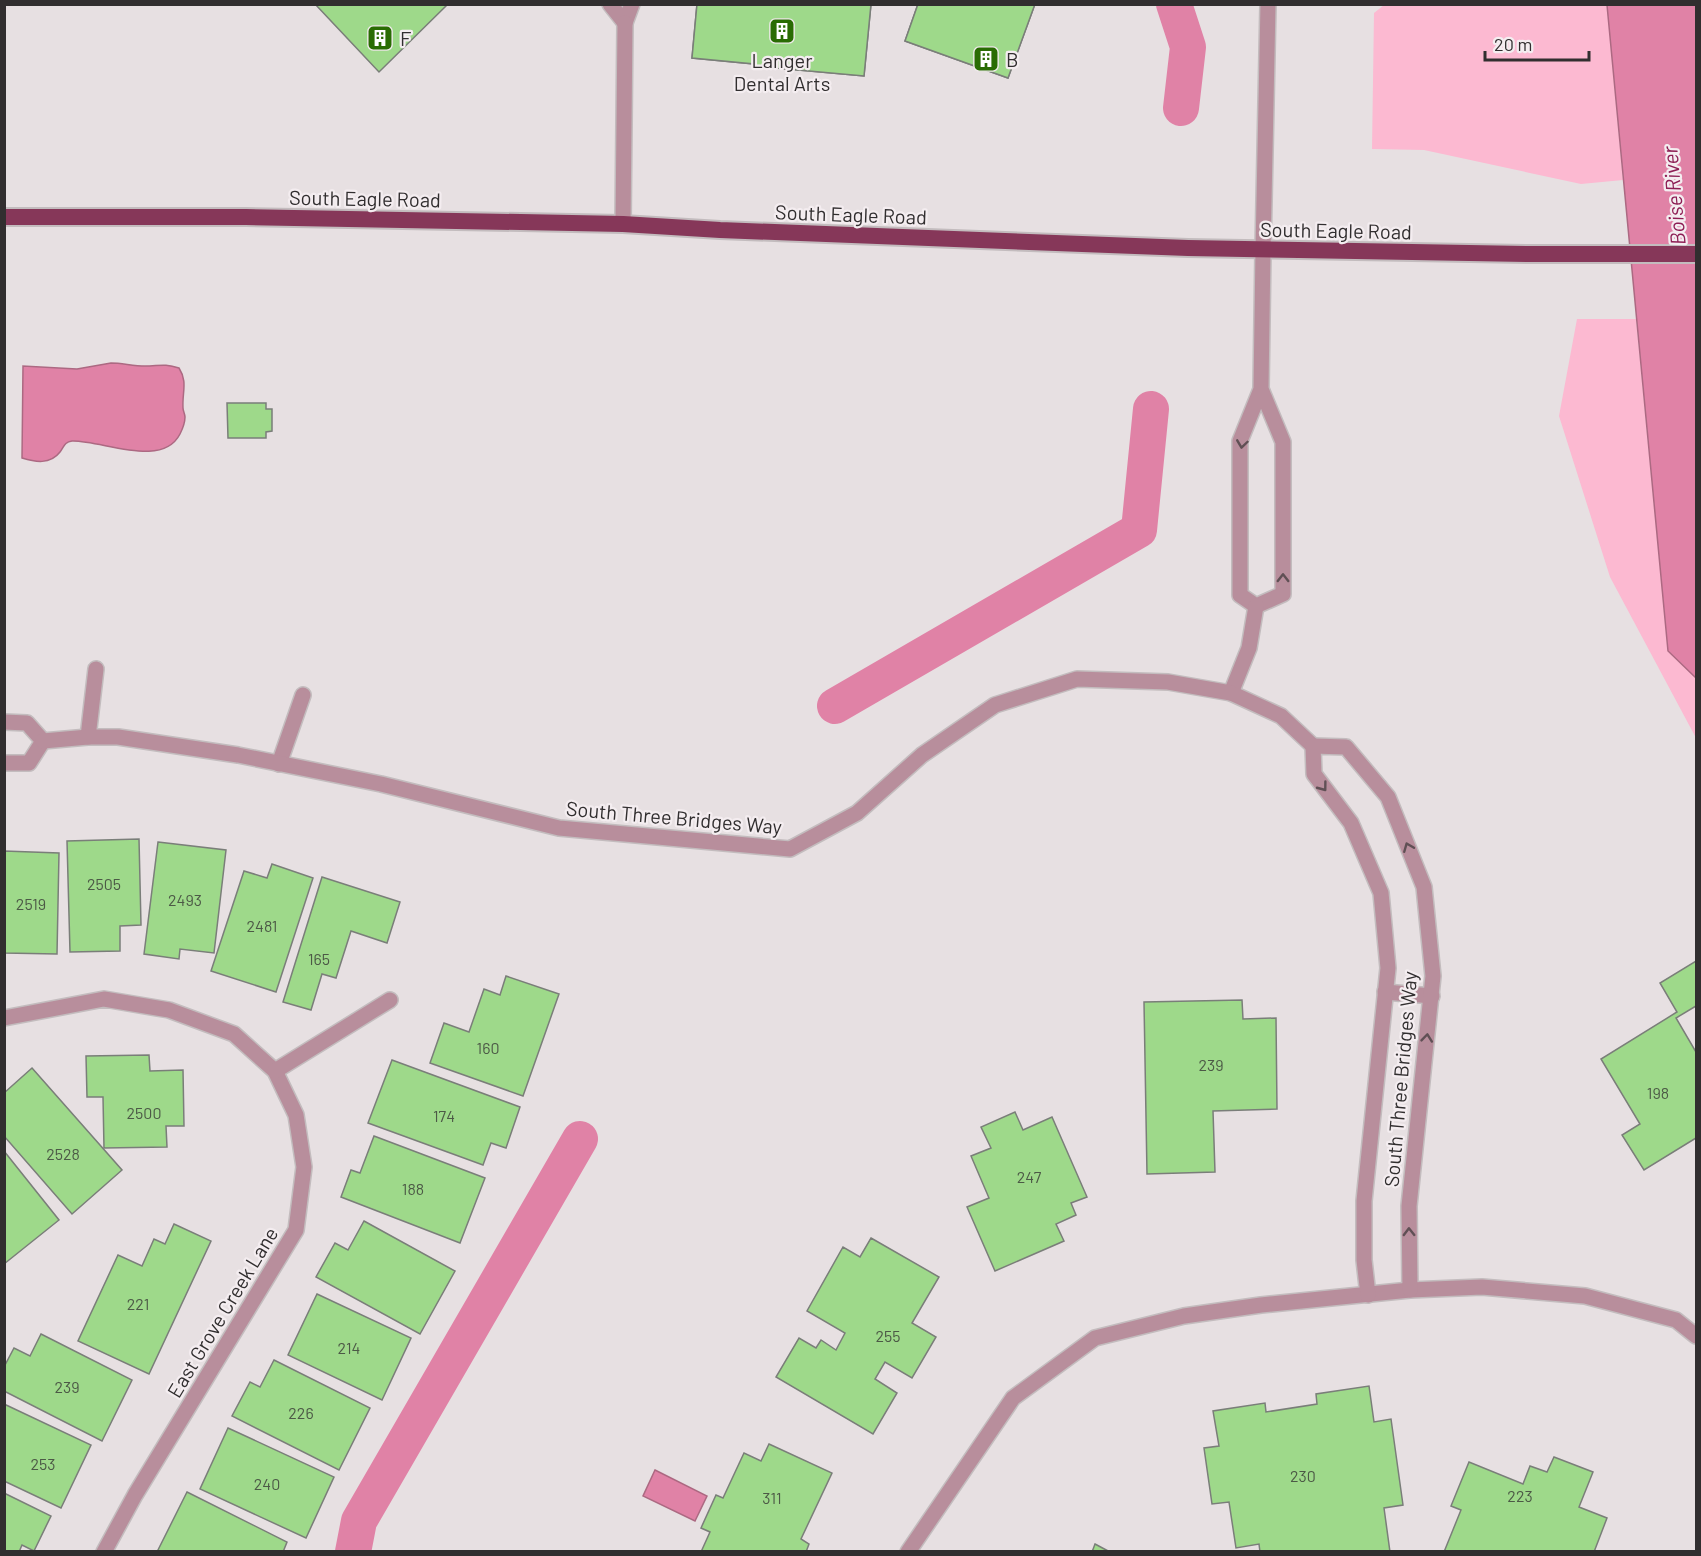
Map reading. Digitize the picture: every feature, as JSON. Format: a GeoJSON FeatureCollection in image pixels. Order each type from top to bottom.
{"type":"FeatureCollection","features":[{"type":"Feature","properties":{"kind":"highway","name":"South Eagle Road"},"geometry":{"type":"LineString","coordinates":[[4,217],[246,217],[623,224],[720,230],[1263,250],[1696,254]]}},
{"type":"Feature","properties":{"kind":"street"},"geometry":{"type":"LineString","coordinates":[[610,4],[625,22]]}},
{"type":"Feature","properties":{"kind":"street"},"geometry":{"type":"LineString","coordinates":[[623,224],[625,22],[632,4]]}},
{"type":"Feature","properties":{"kind":"street"},"geometry":{"type":"LineString","coordinates":[[1256,606],[1240,595],[1240,441],[1261,389],[1268,4]]}},
{"type":"Feature","properties":{"kind":"street"},"geometry":{"type":"LineString","coordinates":[[1256,606],[1282,594],[1283,442],[1261,389]]}},
{"type":"Feature","properties":{"kind":"street"},"geometry":{"type":"LineString","coordinates":[[1231,693],[1249,648],[1256,606]]}},
{"type":"Feature","properties":{"kind":"street"},"geometry":{"type":"LineString","coordinates":[[88,737],[96,669]]}},
{"type":"Feature","properties":{"kind":"street","name":"South Three Bridges Way"},"geometry":{"type":"LineString","coordinates":[[43,741],[118,737],[238,755],[381,784],[559,828],[790,849],[857,813],[922,755],[995,705],[1077,679],[1168,681],[1231,693],[1281,716],[1313,746],[1346,747],[1388,797],[1424,887],[1433,975],[1409,1206],[1410,1290]]}},
{"type":"Feature","properties":{"kind":"street"},"geometry":{"type":"LineString","coordinates":[[279,764],[303,695]]}},
{"type":"Feature","properties":{"kind":"street"},"geometry":{"type":"LineString","coordinates":[[4,722],[27,723],[43,741],[29,763],[4,763]]}},
{"type":"Feature","properties":{"kind":"street","name":"South Three Bridges Way"},"geometry":{"type":"LineString","coordinates":[[1313,746],[1314,774],[1351,823],[1381,893],[1388,968],[1364,1201],[1364,1260],[1368,1295]]}},
{"type":"Feature","properties":{"kind":"street"},"geometry":{"type":"LineString","coordinates":[[1385,992],[1432,996]]}},
{"type":"Feature","properties":{"kind":"street"},"geometry":{"type":"LineString","coordinates":[[4,1018],[104,999],[169,1010],[234,1034],[275,1071],[390,1000]]}},
{"type":"Feature","properties":{"kind":"street","name":"East Grove Creek Lane"},"geometry":{"type":"LineString","coordinates":[[104,1551],[135,1495],[296,1230],[304,1167],[296,1115],[275,1071]]}},
{"type":"Feature","properties":{"kind":"street"},"geometry":{"type":"LineString","coordinates":[[908,1551],[1013,1398],[1095,1338],[1184,1316],[1261,1305],[1410,1290],[1482,1287],[1585,1296],[1676,1320],[1696,1336]]}},
{"type":"Feature","properties":{"kind":"shaded area"},"geometry":{"type":"Polygon","coordinates":[[[1384,5],[1607,5],[1623,180],[1581,184],[1424,150],[1372,149],[1374,13],[1384,5]]]}},
{"type":"Feature","properties":{"kind":"shaded area"},"geometry":{"type":"Polygon","coordinates":[[[1577,319],[1636,319],[1668,651],[1696,678],[1696,738],[1610,577],[1559,416],[1577,319]]]}},
{"type":"Feature","properties":{"kind":"water","name":"Boise River"},"geometry":{"type":"Polygon","coordinates":[[[1607,5],[1696,5],[1696,678],[1668,651],[1607,5]]]}},
{"type":"Feature","properties":{"kind":"water"},"geometry":{"type":"Polygon","coordinates":[[[111,363],[141,366],[165,365],[179,368],[184,383],[185,419],[180,434],[171,444],[160,450],[146,451],[72,441],[47,461],[22,458],[23,366],[77,369],[111,363]]]}},
{"type":"Feature","properties":{"kind":"water"},"geometry":{"type":"Polygon","coordinates":[[[655,1470],[707,1496],[695,1521],[643,1496],[655,1470]]]}},
{"type":"Feature","properties":{"kind":"building","name":"F"},"geometry":{"type":"Polygon","coordinates":[[[315,4],[448,4],[379,72],[315,4]]]}},
{"type":"Feature","properties":{"kind":"building","name":"Langer Dental Arts"},"geometry":{"type":"Polygon","coordinates":[[[697,4],[871,4],[864,76],[692,58],[697,4]]]}},
{"type":"Feature","properties":{"kind":"building","name":"Langer Dental Arts"},"geometry":{"type":"Polygon","coordinates":[[[697,4],[871,4],[864,76],[692,58],[697,4]]]}},
{"type":"Feature","properties":{"kind":"building","name":"B"},"geometry":{"type":"Polygon","coordinates":[[[918,4],[1035,4],[1008,78],[905,41],[918,4]]]}},
{"type":"Feature","properties":{"kind":"building","name":"B"},"geometry":{"type":"Polygon","coordinates":[[[918,4],[1035,4],[1008,78],[905,41],[918,4]]]}},
{"type":"Feature","properties":{"kind":"building"},"geometry":{"type":"Polygon","coordinates":[[[227,403],[266,403],[266,409],[272,409],[272,431],[266,432],[266,438],[228,438],[227,403]]]}},
{"type":"Feature","properties":{"kind":"building"},"geometry":{"type":"Polygon","coordinates":[[[139,839],[141,925],[120,926],[120,951],[70,952],[67,841],[139,839]]]}},
{"type":"Feature","properties":{"kind":"building"},"geometry":{"type":"Polygon","coordinates":[[[158,842],[226,850],[214,953],[180,949],[179,959],[144,954],[158,842]]]}},
{"type":"Feature","properties":{"kind":"building"},"geometry":{"type":"Polygon","coordinates":[[[4,851],[59,853],[57,954],[4,953],[4,851]]]}},
{"type":"Feature","properties":{"kind":"building"},"geometry":{"type":"Polygon","coordinates":[[[272,864],[313,878],[276,992],[211,971],[244,871],[267,878],[272,864]]]}},
{"type":"Feature","properties":{"kind":"building"},"geometry":{"type":"Polygon","coordinates":[[[322,877],[400,902],[387,943],[351,931],[336,978],[322,974],[311,1010],[283,1002],[322,877]]]}},
{"type":"Feature","properties":{"kind":"building"},"geometry":{"type":"Polygon","coordinates":[[[1696,961],[1696,1006],[1676,1018],[1696,1052],[1696,1138],[1644,1170],[1622,1135],[1640,1124],[1601,1059],[1677,1012],[1660,983],[1696,961]]]}},
{"type":"Feature","properties":{"kind":"building"},"geometry":{"type":"Polygon","coordinates":[[[506,976],[559,994],[523,1096],[430,1063],[444,1023],[469,1032],[484,989],[500,995],[506,976]]]}},
{"type":"Feature","properties":{"kind":"building"},"geometry":{"type":"Polygon","coordinates":[[[1242,1000],[1243,1019],[1276,1018],[1277,1109],[1213,1111],[1215,1172],[1147,1174],[1144,1002],[1242,1000]]]}},
{"type":"Feature","properties":{"kind":"building"},"geometry":{"type":"Polygon","coordinates":[[[149,1055],[150,1071],[183,1070],[184,1126],[166,1126],[167,1147],[104,1148],[103,1097],[87,1097],[86,1056],[149,1055]]]}},
{"type":"Feature","properties":{"kind":"building"},"geometry":{"type":"Polygon","coordinates":[[[392,1060],[520,1107],[506,1148],[491,1143],[483,1165],[368,1123],[392,1060]]]}},
{"type":"Feature","properties":{"kind":"building"},"geometry":{"type":"Polygon","coordinates":[[[32,1068],[122,1170],[72,1214],[4,1136],[4,1093],[32,1068]]]}},
{"type":"Feature","properties":{"kind":"building"},"geometry":{"type":"Polygon","coordinates":[[[1015,1112],[1023,1130],[1052,1117],[1087,1197],[1071,1203],[1076,1215],[1056,1224],[1064,1241],[995,1271],[967,1207],[989,1198],[971,1156],[991,1148],[981,1127],[1015,1112]]]}},
{"type":"Feature","properties":{"kind":"building"},"geometry":{"type":"Polygon","coordinates":[[[374,1136],[485,1178],[460,1243],[341,1197],[351,1170],[360,1173],[374,1136]]]}},
{"type":"Feature","properties":{"kind":"building"},"geometry":{"type":"Polygon","coordinates":[[[4,1151],[59,1220],[4,1264],[4,1151]]]}},
{"type":"Feature","properties":{"kind":"building"},"geometry":{"type":"Polygon","coordinates":[[[364,1221],[455,1271],[420,1334],[316,1277],[335,1243],[348,1250],[364,1221]]]}},
{"type":"Feature","properties":{"kind":"building"},"geometry":{"type":"Polygon","coordinates":[[[174,1224],[211,1241],[149,1374],[78,1341],[118,1255],[142,1266],[154,1239],[165,1244],[174,1224]]]}},
{"type":"Feature","properties":{"kind":"building"},"geometry":{"type":"Polygon","coordinates":[[[871,1238],[939,1277],[912,1323],[936,1337],[912,1378],[885,1362],[875,1379],[897,1393],[873,1434],[776,1377],[799,1338],[816,1348],[821,1340],[836,1350],[845,1333],[807,1311],[843,1247],[860,1257],[871,1238]]]}},
{"type":"Feature","properties":{"kind":"building"},"geometry":{"type":"Polygon","coordinates":[[[317,1294],[411,1338],[382,1400],[288,1355],[317,1294]]]}},
{"type":"Feature","properties":{"kind":"building"},"geometry":{"type":"Polygon","coordinates":[[[41,1334],[132,1380],[102,1441],[4,1391],[4,1367],[14,1348],[30,1356],[41,1334]]]}},
{"type":"Feature","properties":{"kind":"building"},"geometry":{"type":"Polygon","coordinates":[[[274,1360],[370,1408],[339,1470],[232,1416],[250,1382],[260,1387],[274,1360]]]}},
{"type":"Feature","properties":{"kind":"building"},"geometry":{"type":"Polygon","coordinates":[[[1369,1386],[1374,1422],[1391,1419],[1403,1505],[1384,1508],[1390,1552],[1260,1552],[1259,1544],[1236,1548],[1229,1502],[1212,1504],[1204,1448],[1219,1446],[1213,1411],[1265,1403],[1266,1412],[1317,1404],[1316,1394],[1369,1386]]]}},
{"type":"Feature","properties":{"kind":"building"},"geometry":{"type":"Polygon","coordinates":[[[4,1404],[91,1445],[61,1508],[4,1481],[4,1404]]]}},
{"type":"Feature","properties":{"kind":"building"},"geometry":{"type":"Polygon","coordinates":[[[228,1428],[334,1477],[306,1538],[200,1489],[228,1428]]]}},
{"type":"Feature","properties":{"kind":"building"},"geometry":{"type":"Polygon","coordinates":[[[769,1444],[832,1473],[801,1539],[809,1544],[806,1552],[701,1552],[710,1532],[701,1528],[716,1495],[723,1498],[744,1453],[761,1461],[769,1444]]]}},
{"type":"Feature","properties":{"kind":"building"},"geometry":{"type":"Polygon","coordinates":[[[1554,1457],[1593,1472],[1579,1507],[1607,1518],[1594,1552],[1444,1552],[1461,1510],[1451,1506],[1469,1462],[1523,1484],[1530,1466],[1547,1472],[1554,1457]]]}},
{"type":"Feature","properties":{"kind":"building"},"geometry":{"type":"Polygon","coordinates":[[[187,1492],[287,1542],[283,1552],[157,1552],[187,1492]]]}},
{"type":"Feature","properties":{"kind":"building"},"geometry":{"type":"Polygon","coordinates":[[[4,1493],[51,1516],[34,1551],[22,1545],[19,1552],[4,1552],[4,1493]]]}},
{"type":"Feature","properties":{"kind":"building"},"geometry":{"type":"Polygon","coordinates":[[[1095,1544],[1110,1552],[1092,1552],[1095,1544]]]}},
{"type":"Feature","properties":{"kind":"waterway"},"geometry":{"type":"LineString","coordinates":[[1174,4],[1188,47],[1181,108]]}},
{"type":"Feature","properties":{"kind":"waterway"},"geometry":{"type":"LineString","coordinates":[[835,706],[1139,530],[1151,409]]}},
{"type":"Feature","properties":{"kind":"waterway"},"geometry":{"type":"LineString","coordinates":[[353,1552],[359,1521],[580,1139]]}},
{"type":"Feature","properties":{"kind":"place","name":"Langer Dental Arts"},"geometry":{"type":"Point","coordinates":[782,31]}},
{"type":"Feature","properties":{"kind":"place","name":"F"},"geometry":{"type":"Point","coordinates":[380,38]}},
{"type":"Feature","properties":{"kind":"place","name":"B"},"geometry":{"type":"Point","coordinates":[986,59]}}]}
